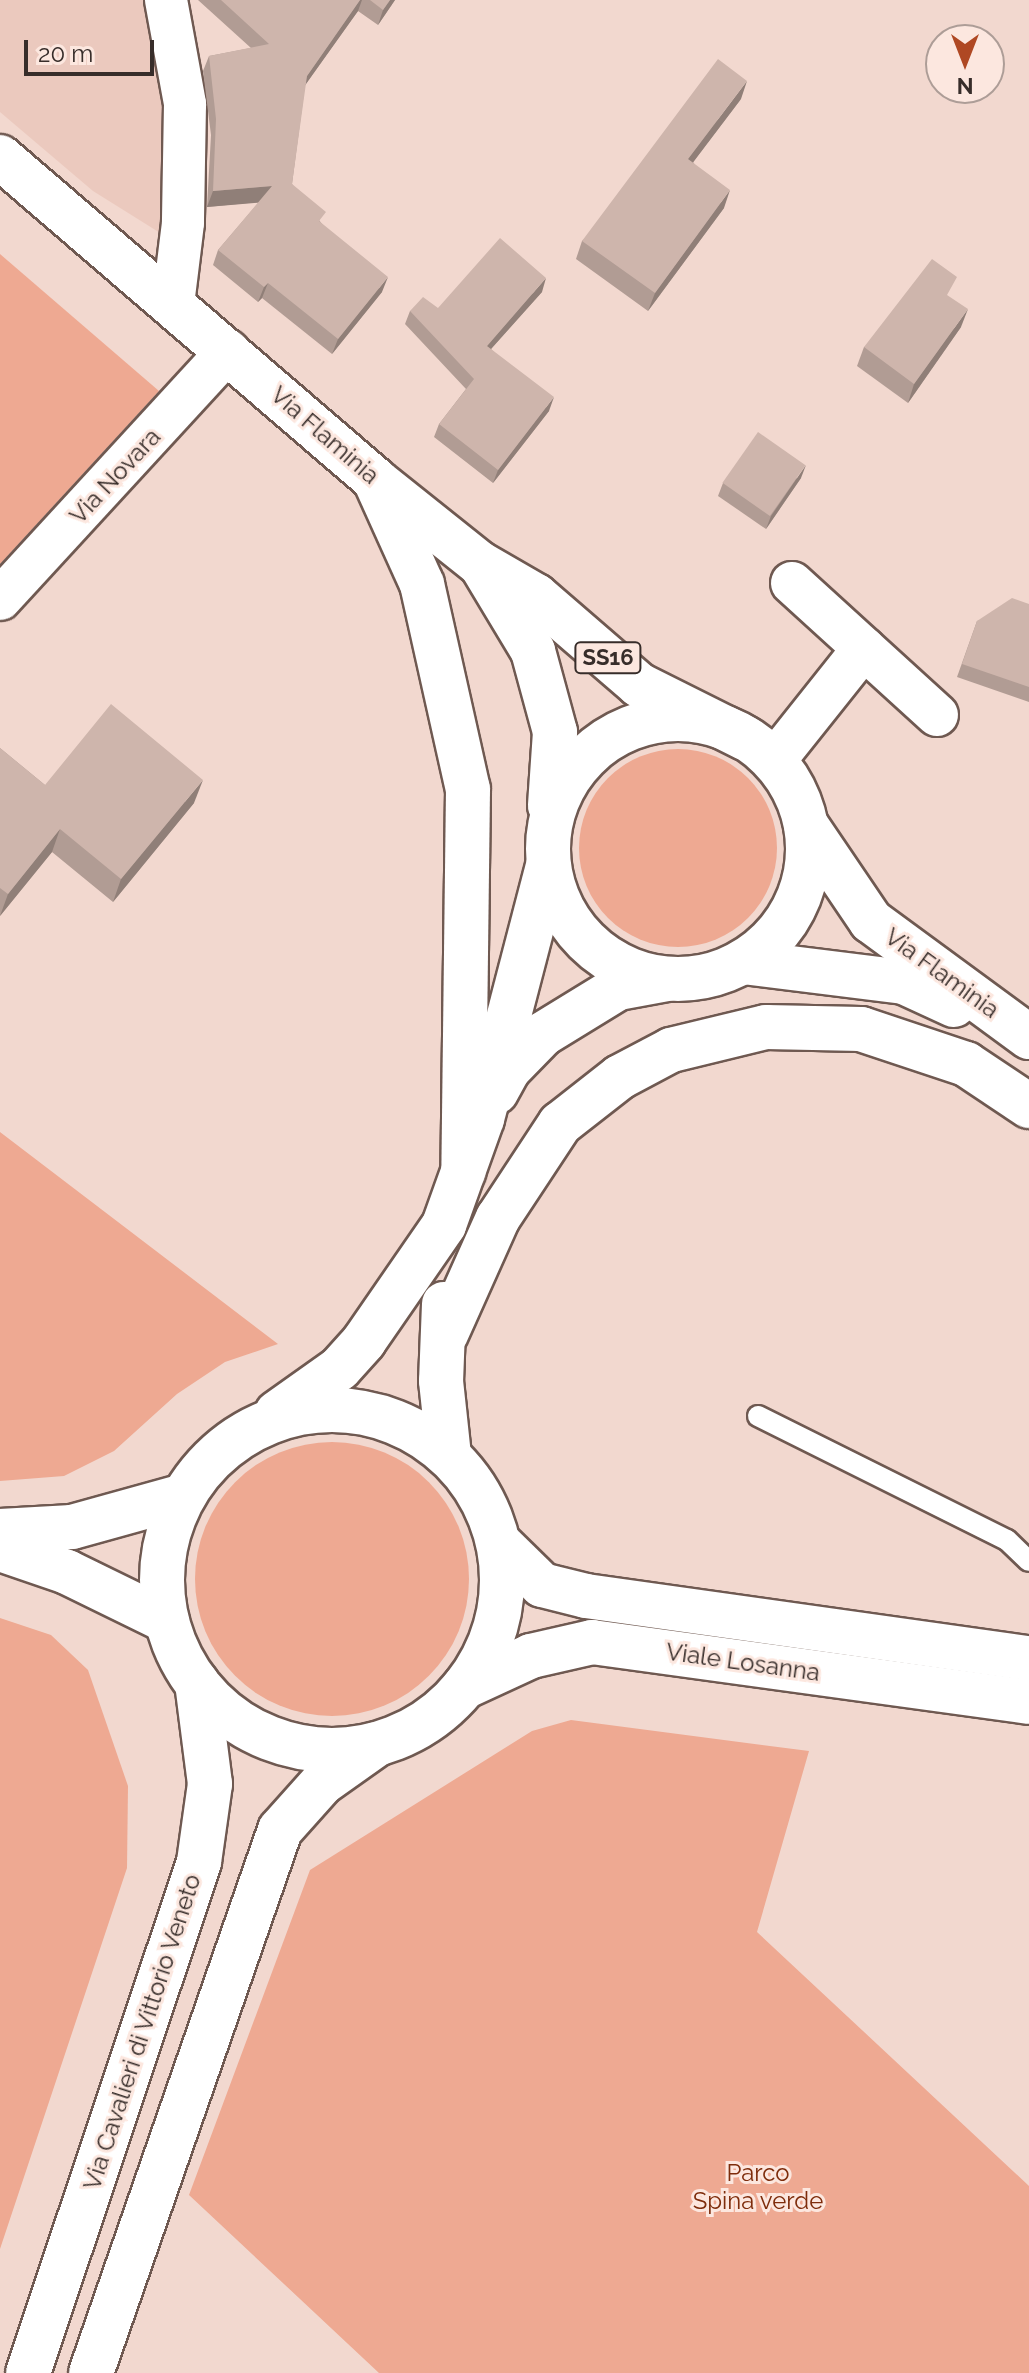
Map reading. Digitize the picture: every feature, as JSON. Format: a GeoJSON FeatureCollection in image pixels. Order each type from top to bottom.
{"type":"FeatureCollection","features":[{"type":"Feature","properties":{"kind":"main road","name":"Via Flaminia"},"geometry":{"type":"LineString","coordinates":[[0,157],[375,480],[479,563],[536,596],[639,685],[760,749]]}},
{"type":"Feature","properties":{"kind":"main road"},"geometry":{"type":"LineString","coordinates":[[375,480],[422,584],[468,789],[463,1172]]}},
{"type":"Feature","properties":{"kind":"main road","name":"Via Flaminia"},"geometry":{"type":"LineString","coordinates":[[479,563],[533,651],[555,732],[548,851]]}},
{"type":"Feature","properties":{"kind":"main road"},"geometry":{"type":"LineString","coordinates":[[254,1429],[340,1368],[444,1225],[482,1119],[548,851],[553,810],[571,775],[597,746],[620,733],[670,719],[696,720],[760,749],[800,802],[806,825],[807,870],[801,893],[778,933],[743,962],[707,975],[618,988],[543,1034],[508,1070],[482,1119]]}},
{"type":"Feature","properties":{"kind":"main road","name":"Via Flaminia"},"geometry":{"type":"LineString","coordinates":[[806,825],[871,921],[1029,1037]]}},
{"type":"Feature","properties":{"kind":"main road"},"geometry":{"type":"LineString","coordinates":[[548,851],[564,913],[579,934],[619,965],[668,979]]}},
{"type":"Feature","properties":{"kind":"main road"},"geometry":{"type":"LineString","coordinates":[[743,962],[904,982],[1029,1037]]}},
{"type":"Feature","properties":{"kind":"main road"},"geometry":{"type":"LineString","coordinates":[[446,1334],[498,1218],[560,1124],[620,1077],[671,1050],[766,1027],[861,1029],[966,1064],[1029,1106]]}},
{"type":"Feature","properties":{"kind":"main road"},"geometry":{"type":"LineString","coordinates":[[444,1225],[446,1334],[441,1381],[449,1456]]}},
{"type":"Feature","properties":{"kind":"main road","name":"Via Cavalieri di Vittorio Veneto"},"geometry":{"type":"LineString","coordinates":[[28,2373],[199,1862],[210,1784],[197,1683],[167,1621],[164,1557],[184,1496],[203,1469],[254,1429],[311,1411],[341,1410],[399,1424],[449,1456],[477,1492],[499,1543],[501,1604],[481,1662],[464,1687],[425,1722],[377,1744],[322,1783],[280,1830],[91,2373]]}},
{"type":"Feature","properties":{"kind":"main road"},"geometry":{"type":"LineString","coordinates":[[0,1531],[72,1527],[184,1496]]}},
{"type":"Feature","properties":{"kind":"main road","name":"Viale Losanna"},"geometry":{"type":"LineString","coordinates":[[499,1543],[542,1585],[586,1596],[1029,1658]]}},
{"type":"Feature","properties":{"kind":"main road"},"geometry":{"type":"LineString","coordinates":[[0,1549],[67,1572],[167,1621]]}},
{"type":"Feature","properties":{"kind":"main road","name":"Viale Losanna"},"geometry":{"type":"LineString","coordinates":[[464,1687],[531,1656],[592,1642],[1029,1702]]}},
{"type":"Feature","properties":{"kind":"main road","name":"Via Cavalieri di Vittorio Veneto"},"geometry":{"type":"LineString","coordinates":[[197,1683],[238,1720],[278,1740],[310,1748],[377,1744]]}},
{"type":"Feature","properties":{"kind":"street"},"geometry":{"type":"LineString","coordinates":[[166,0],[185,104],[183,223],[173,305]]}},
{"type":"Feature","properties":{"kind":"street","name":"Via Novara"},"geometry":{"type":"LineString","coordinates":[[0,599],[228,351]]}},
{"type":"Feature","properties":{"kind":"street"},"geometry":{"type":"LineString","coordinates":[[792,583],[937,715]]}},
{"type":"Feature","properties":{"kind":"street"},"geometry":{"type":"LineString","coordinates":[[760,749],[864,648]]}},
{"type":"Feature","properties":{"kind":"lane"},"geometry":{"type":"LineString","coordinates":[[758,1416],[1007,1540],[1029,1561]]}},
{"type":"Feature","properties":{"kind":"shaded area"},"geometry":{"type":"Polygon","coordinates":[[[0,0],[144,0],[168,127],[165,236],[93,191],[0,112],[0,0]]]}},
{"type":"Feature","properties":{"kind":"green space"},"geometry":{"type":"Polygon","coordinates":[[[0,254],[159,391],[0,564],[0,254]]]}},
{"type":"Feature","properties":{"kind":"green space"},"geometry":{"type":"Polygon","coordinates":[[[678,749],[716,756],[748,778],[770,810],[777,848],[770,886],[748,918],[716,940],[678,947],[640,940],[608,918],[586,886],[579,848],[586,810],[608,778],[640,756],[678,749]]]}},
{"type":"Feature","properties":{"kind":"green space"},"geometry":{"type":"Polygon","coordinates":[[[0,1132],[278,1344],[225,1362],[177,1394],[114,1451],[64,1476],[0,1481],[0,1132]]]}},
{"type":"Feature","properties":{"kind":"green space"},"geometry":{"type":"Polygon","coordinates":[[[345,1442],[385,1452],[429,1482],[459,1526],[467,1552],[467,1606],[459,1632],[429,1676],[385,1706],[359,1714],[319,1716],[267,1700],[245,1685],[226,1666],[205,1632],[197,1606],[195,1566],[211,1514],[226,1492],[245,1473],[279,1452],[305,1444],[345,1442]]]}},
{"type":"Feature","properties":{"kind":"green space"},"geometry":{"type":"Polygon","coordinates":[[[0,1618],[51,1635],[88,1670],[128,1786],[127,1868],[0,2249],[0,1618]]]}},
{"type":"Feature","properties":{"kind":"green space","name":"Parco Spina verde"},"geometry":{"type":"Polygon","coordinates":[[[571,1720],[809,1751],[757,1932],[1029,2186],[1029,2373],[379,2373],[189,2195],[310,1870],[532,1731],[571,1720]]]}},
{"type":"Feature","properties":{"kind":"building"},"geometry":{"type":"Polygon","coordinates":[[[221,0],[360,0],[307,76],[292,184],[326,212],[319,221],[388,277],[338,339],[268,283],[264,287],[218,250],[272,186],[213,191],[216,119],[209,56],[269,44],[221,0]]]}},
{"type":"Feature","properties":{"kind":"building"},"geometry":{"type":"Polygon","coordinates":[[[370,0],[390,0],[383,10],[370,0]]]}},
{"type":"Feature","properties":{"kind":"building"},"geometry":{"type":"Polygon","coordinates":[[[718,59],[747,81],[688,159],[730,190],[655,293],[582,241],[718,59]]]}},
{"type":"Feature","properties":{"kind":"building"},"geometry":{"type":"Polygon","coordinates":[[[500,238],[546,278],[487,346],[554,397],[498,470],[439,424],[474,379],[410,311],[423,297],[438,308],[500,238]]]}},
{"type":"Feature","properties":{"kind":"building"},"geometry":{"type":"Polygon","coordinates":[[[932,259],[957,277],[947,295],[968,309],[914,384],[864,347],[932,259]]]}},
{"type":"Feature","properties":{"kind":"building"},"geometry":{"type":"Polygon","coordinates":[[[758,432],[806,465],[770,516],[722,483],[758,432]]]}},
{"type":"Feature","properties":{"kind":"building"},"geometry":{"type":"Polygon","coordinates":[[[1012,598],[1029,604],[1029,687],[962,664],[977,621],[1012,598]]]}},
{"type":"Feature","properties":{"kind":"building"},"geometry":{"type":"Polygon","coordinates":[[[111,704],[203,780],[121,879],[60,829],[8,894],[0,888],[0,748],[45,785],[111,704]]]}}]}
